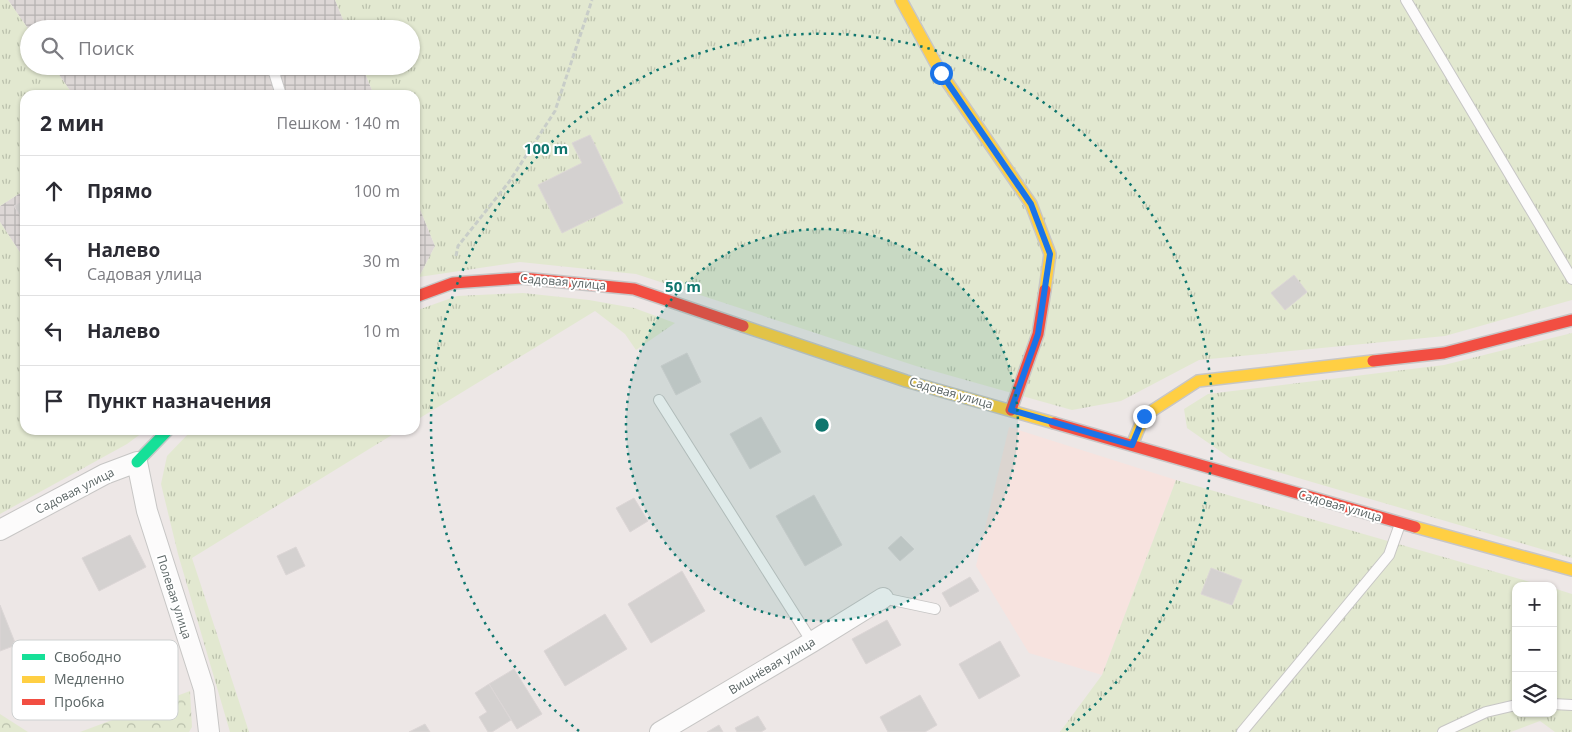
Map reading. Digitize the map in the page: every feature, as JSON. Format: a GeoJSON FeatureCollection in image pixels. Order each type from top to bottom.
{"type":"FeatureCollection","features":[{"type":"Feature","properties":{"kind":"street"},"geometry":{"type":"LineString","coordinates":[[901,0],[941,73],[1031,204],[1050,254],[1038,334],[1011,410]]}},
{"type":"Feature","properties":{"kind":"street","name":"Садовая улица"},"geometry":{"type":"LineString","coordinates":[[420,295],[453,282],[522,278],[634,289],[906,381],[1400,523],[1572,570]]}},
{"type":"Feature","properties":{"kind":"street"},"geometry":{"type":"LineString","coordinates":[[1132,445],[1144,416],[1198,381],[1444,353],[1572,320]]}},
{"type":"Feature","properties":{"kind":"street","name":"Садовая улица"},"geometry":{"type":"LineString","coordinates":[[0,530],[105,474],[137,462],[162,435]]}},
{"type":"Feature","properties":{"kind":"street","name":"Полевая улица"},"geometry":{"type":"LineString","coordinates":[[137,462],[147,512],[204,689],[209,732]]}},
{"type":"Feature","properties":{"kind":"street","name":"Вишнёвая улица"},"geometry":{"type":"LineString","coordinates":[[660,732],[883,598]]}},
{"type":"Feature","properties":{"kind":"lane"},"geometry":{"type":"LineString","coordinates":[[1406,0],[1572,280]]}},
{"type":"Feature","properties":{"kind":"lane"},"geometry":{"type":"LineString","coordinates":[[275,75],[279,90]]}},
{"type":"Feature","properties":{"kind":"lane"},"geometry":{"type":"LineString","coordinates":[[659,400],[812,642]]}},
{"type":"Feature","properties":{"kind":"lane"},"geometry":{"type":"LineString","coordinates":[[1242,732],[1389,556],[1400,523]]}},
{"type":"Feature","properties":{"kind":"lane"},"geometry":{"type":"LineString","coordinates":[[883,598],[935,609]]}},
{"type":"Feature","properties":{"kind":"lane"},"geometry":{"type":"LineString","coordinates":[[1557,704],[1572,705]]}},
{"type":"Feature","properties":{"kind":"lane"},"geometry":{"type":"LineString","coordinates":[[1443,732],[1486,712],[1512,706]]}},
{"type":"Feature","properties":{"kind":"path"},"geometry":{"type":"LineString","coordinates":[[453,282],[458,246],[509,182],[555,112],[592,0]]}},
{"type":"Feature","properties":{"kind":"shaded area"},"geometry":{"type":"Polygon","coordinates":[[[8,0],[335,0],[343,20],[22,20],[8,0]]]}},
{"type":"Feature","properties":{"kind":"shaded area"},"geometry":{"type":"Polygon","coordinates":[[[59,75],[366,75],[372,90],[70,90],[59,75]]]}},
{"type":"Feature","properties":{"kind":"shaded area"},"geometry":{"type":"Polygon","coordinates":[[[20,193],[20,252],[0,222],[0,206],[20,193]]]}},
{"type":"Feature","properties":{"kind":"shaded area"},"geometry":{"type":"Polygon","coordinates":[[[420,209],[435,246],[420,275],[420,209]]]}},
{"type":"Feature","properties":{"kind":"shaded area"},"geometry":{"type":"Polygon","coordinates":[[[1009,427],[1176,480],[1102,675],[1029,653],[976,566],[1009,427]]]}},
{"type":"Feature","properties":{"kind":"green space"},"geometry":{"type":"Polygon","coordinates":[[[0,0],[8,0],[22,20],[20,20],[20,75],[59,75],[70,90],[20,90],[20,193],[0,206],[0,0]]]}},
{"type":"Feature","properties":{"kind":"green space"},"geometry":{"type":"Polygon","coordinates":[[[335,0],[1572,0],[1572,300],[1445,336],[1199,360],[1121,401],[1072,410],[916,366],[636,274],[520,262],[420,277],[435,246],[420,209],[420,90],[372,90],[366,75],[420,75],[420,20],[343,20],[335,0]]]}},
{"type":"Feature","properties":{"kind":"green space"},"geometry":{"type":"Polygon","coordinates":[[[0,222],[20,252],[20,435],[139,435],[127,444],[0,514],[0,222]]]}},
{"type":"Feature","properties":{"kind":"green space"},"geometry":{"type":"Polygon","coordinates":[[[523,293],[589,300],[634,308],[675,323],[636,350],[625,334],[595,311],[420,418],[420,309],[457,296],[523,293]]]}},
{"type":"Feature","properties":{"kind":"green space"},"geometry":{"type":"Polygon","coordinates":[[[1572,333],[1572,558],[1230,458],[1187,428],[1184,409],[1208,394],[1444,365],[1572,333]]]}},
{"type":"Feature","properties":{"kind":"green space"},"geometry":{"type":"Polygon","coordinates":[[[187,435],[392,435],[192,558],[249,732],[230,732],[178,554],[161,484],[167,456],[187,435]]]}},
{"type":"Feature","properties":{"kind":"green space"},"geometry":{"type":"Polygon","coordinates":[[[1176,480],[1530,582],[1512,582],[1512,717],[1557,717],[1557,589],[1572,594],[1572,732],[1555,732],[1540,721],[1511,732],[1060,732],[1102,675],[1176,480]]]}},
{"type":"Feature","properties":{"kind":"green space"},"geometry":{"type":"Polygon","coordinates":[[[190,691],[192,727],[189,732],[80,732],[112,720],[178,720],[178,695],[190,691]]]}},
{"type":"Feature","properties":{"kind":"green space"},"geometry":{"type":"Polygon","coordinates":[[[0,714],[28,732],[0,732],[0,714]]]}},
{"type":"Feature","properties":{"kind":"building"},"geometry":{"type":"Polygon","coordinates":[[[590,135],[623,203],[562,233],[538,185],[582,163],[572,143],[590,135]]]}},
{"type":"Feature","properties":{"kind":"building"},"geometry":{"type":"Polygon","coordinates":[[[20,202],[20,216],[14,206],[20,202]]]}},
{"type":"Feature","properties":{"kind":"building"},"geometry":{"type":"Polygon","coordinates":[[[1294,275],[1307,292],[1285,310],[1271,293],[1294,275]]]}},
{"type":"Feature","properties":{"kind":"building"},"geometry":{"type":"Polygon","coordinates":[[[687,353],[701,382],[676,395],[661,366],[687,353]]]}},
{"type":"Feature","properties":{"kind":"building"},"geometry":{"type":"Polygon","coordinates":[[[761,417],[781,452],[750,469],[730,434],[761,417]]]}},
{"type":"Feature","properties":{"kind":"building"},"geometry":{"type":"Polygon","coordinates":[[[814,495],[842,545],[805,566],[776,516],[814,495]]]}},
{"type":"Feature","properties":{"kind":"building"},"geometry":{"type":"Polygon","coordinates":[[[634,498],[648,521],[630,532],[616,508],[634,498]]]}},
{"type":"Feature","properties":{"kind":"building"},"geometry":{"type":"Polygon","coordinates":[[[130,535],[146,567],[99,591],[82,558],[130,535]]]}},
{"type":"Feature","properties":{"kind":"building"},"geometry":{"type":"Polygon","coordinates":[[[901,536],[914,549],[900,561],[888,548],[901,536]]]}},
{"type":"Feature","properties":{"kind":"building"},"geometry":{"type":"Polygon","coordinates":[[[296,547],[305,566],[286,575],[277,556],[296,547]]]}},
{"type":"Feature","properties":{"kind":"building"},"geometry":{"type":"Polygon","coordinates":[[[1211,568],[1242,580],[1232,605],[1201,594],[1211,568]]]}},
{"type":"Feature","properties":{"kind":"building"},"geometry":{"type":"Polygon","coordinates":[[[682,571],[705,611],[651,643],[628,604],[682,571]]]}},
{"type":"Feature","properties":{"kind":"building"},"geometry":{"type":"Polygon","coordinates":[[[970,577],[979,591],[950,607],[942,593],[970,577]]]}},
{"type":"Feature","properties":{"kind":"building"},"geometry":{"type":"Polygon","coordinates":[[[0,605],[14,640],[12,640],[12,646],[0,651],[0,605]]]}},
{"type":"Feature","properties":{"kind":"building"},"geometry":{"type":"Polygon","coordinates":[[[605,614],[627,649],[565,686],[544,651],[605,614]]]}},
{"type":"Feature","properties":{"kind":"building"},"geometry":{"type":"Polygon","coordinates":[[[887,620],[901,645],[866,664],[852,639],[887,620]]]}},
{"type":"Feature","properties":{"kind":"building"},"geometry":{"type":"Polygon","coordinates":[[[1000,641],[1020,676],[979,699],[959,664],[1000,641]]]}},
{"type":"Feature","properties":{"kind":"building"},"geometry":{"type":"Polygon","coordinates":[[[514,669],[542,714],[517,729],[489,684],[514,669]]]}},
{"type":"Feature","properties":{"kind":"building"},"geometry":{"type":"Polygon","coordinates":[[[489,684],[511,720],[492,732],[488,732],[479,717],[487,712],[475,693],[489,684]]]}},
{"type":"Feature","properties":{"kind":"building"},"geometry":{"type":"Polygon","coordinates":[[[920,695],[937,725],[925,732],[888,732],[880,717],[920,695]]]}},
{"type":"Feature","properties":{"kind":"building"},"geometry":{"type":"Polygon","coordinates":[[[758,716],[766,729],[761,732],[737,732],[735,728],[758,716]]]}},
{"type":"Feature","properties":{"kind":"building"},"geometry":{"type":"Polygon","coordinates":[[[425,724],[430,732],[409,732],[425,724]]]}},
{"type":"Feature","properties":{"kind":"building"},"geometry":{"type":"Polygon","coordinates":[[[719,725],[723,732],[707,732],[719,725]]]}},
{"type":"Feature","properties":{"kind":"traffic: fast"},"geometry":{"type":"LineString","coordinates":[[137,462],[163,435]]}},
{"type":"Feature","properties":{"kind":"traffic: slow"},"geometry":{"type":"LineString","coordinates":[[901,0],[941,73],[1031,204],[1050,254],[1045,290]]}},
{"type":"Feature","properties":{"kind":"traffic: slow"},"geometry":{"type":"LineString","coordinates":[[743,326],[906,381],[1054,423]]}},
{"type":"Feature","properties":{"kind":"traffic: slow"},"geometry":{"type":"LineString","coordinates":[[1132,445],[1144,416],[1198,381],[1373,361]]}},
{"type":"Feature","properties":{"kind":"traffic: slow"},"geometry":{"type":"LineString","coordinates":[[1415,527],[1572,570]]}},
{"type":"Feature","properties":{"kind":"traffic: jam"},"geometry":{"type":"LineString","coordinates":[[420,295],[453,283],[522,278],[634,289],[743,326]]}},
{"type":"Feature","properties":{"kind":"traffic: jam"},"geometry":{"type":"LineString","coordinates":[[1011,410],[1038,334],[1045,290]]}},
{"type":"Feature","properties":{"kind":"traffic: jam"},"geometry":{"type":"LineString","coordinates":[[1373,361],[1444,353],[1572,320]]}},
{"type":"Feature","properties":{"kind":"traffic: jam"},"geometry":{"type":"LineString","coordinates":[[1054,423],[1415,527]]}},
{"type":"Feature","properties":{"kind":"route"},"geometry":{"type":"LineString","coordinates":[[941,73],[1031,204],[1050,254],[1038,334],[1011,410],[1132,445],[1144,416]]}}]}
